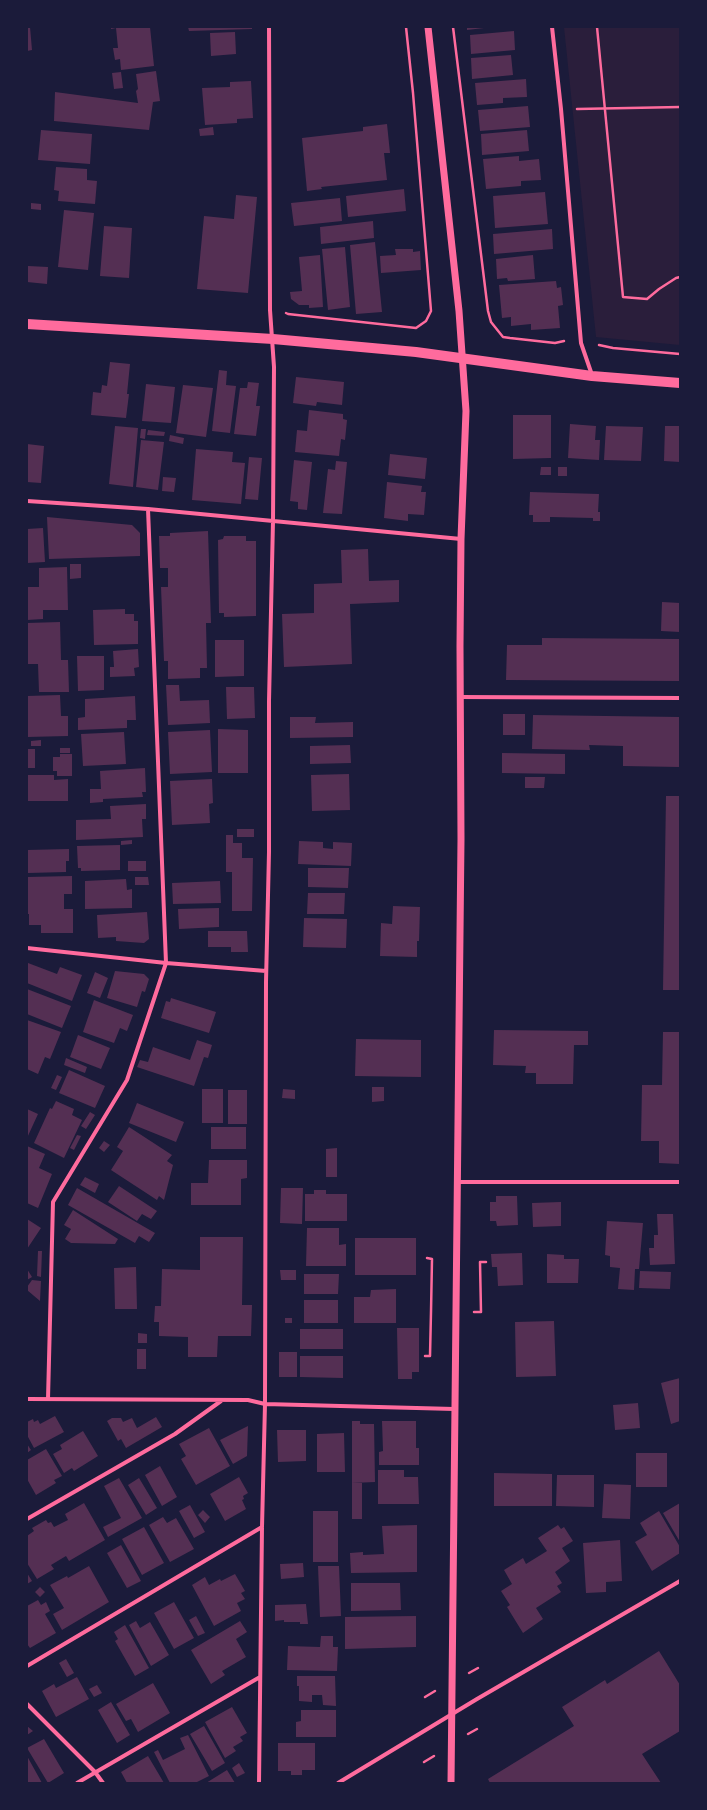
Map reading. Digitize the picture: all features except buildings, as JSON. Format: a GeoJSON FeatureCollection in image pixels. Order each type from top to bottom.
{"type":"FeatureCollection","features":[{"type":"Feature","properties":{"kind":"main road"},"geometry":{"type":"LineString","coordinates":[[27,324],[273,339],[416,352],[592,376],[680,383]]}},
{"type":"Feature","properties":{"kind":"street"},"geometry":{"type":"LineString","coordinates":[[259,1783],[265,1404],[266,971],[269,852],[269,693],[273,521],[273,339],[270,310],[269,27]]}},
{"type":"Feature","properties":{"kind":"street"},"geometry":{"type":"LineString","coordinates":[[428,27],[459,303],[466,411],[461,539],[461,839],[454,1409],[453,1714],[451,1783]]}},
{"type":"Feature","properties":{"kind":"street"},"geometry":{"type":"LineString","coordinates":[[552,27],[561,109],[580,343],[592,376]]}},
{"type":"Feature","properties":{"kind":"street"},"geometry":{"type":"LineString","coordinates":[[27,501],[148,509],[461,539]]}},
{"type":"Feature","properties":{"kind":"street"},"geometry":{"type":"LineString","coordinates":[[48,1399],[53,1202],[127,1080],[166,963],[148,509]]}},
{"type":"Feature","properties":{"kind":"street"},"geometry":{"type":"LineString","coordinates":[[460,697],[680,698]]}},
{"type":"Feature","properties":{"kind":"street"},"geometry":{"type":"LineString","coordinates":[[27,948],[166,963],[266,971]]}},
{"type":"Feature","properties":{"kind":"street"},"geometry":{"type":"LineString","coordinates":[[457,1182],[680,1182]]}},
{"type":"Feature","properties":{"kind":"street"},"geometry":{"type":"LineString","coordinates":[[27,1399],[248,1400],[265,1404],[454,1409]]}},
{"type":"Feature","properties":{"kind":"street"},"geometry":{"type":"LineString","coordinates":[[27,1519],[175,1434],[222,1400]]}},
{"type":"Feature","properties":{"kind":"street"},"geometry":{"type":"LineString","coordinates":[[27,1666],[262,1527]]}},
{"type":"Feature","properties":{"kind":"street"},"geometry":{"type":"LineString","coordinates":[[338,1783],[680,1581]]}},
{"type":"Feature","properties":{"kind":"street"},"geometry":{"type":"LineString","coordinates":[[77,1783],[260,1677]]}},
{"type":"Feature","properties":{"kind":"street"},"geometry":{"type":"LineString","coordinates":[[27,1704],[95,1772],[103,1783]]}},
{"type":"Feature","properties":{"kind":"path"},"geometry":{"type":"LineString","coordinates":[[270,310],[282,310],[288,314],[408,328],[416,328],[426,322],[431,311],[414,100],[406,27]]}},
{"type":"Feature","properties":{"kind":"path"},"geometry":{"type":"LineString","coordinates":[[453,27],[488,311],[491,322],[497,331],[503,337],[510,338]]}},
{"type":"Feature","properties":{"kind":"path"},"geometry":{"type":"LineString","coordinates":[[597,27],[623,297],[647,299],[658,290],[680,278]]}},
{"type":"Feature","properties":{"kind":"path"},"geometry":{"type":"LineString","coordinates":[[561,109],[680,107]]}},
{"type":"Feature","properties":{"kind":"path"},"geometry":{"type":"LineString","coordinates":[[425,1356],[430,1356],[431,1312],[432,1259],[427,1258]]}},
{"type":"Feature","properties":{"kind":"path"},"geometry":{"type":"LineString","coordinates":[[481,1312],[480,1262],[486,1262]]}},
{"type":"Feature","properties":{"kind":"shaded area"},"geometry":{"type":"Polygon","coordinates":[[[564,27],[680,27],[680,345],[596,337],[564,27]]]}}]}
